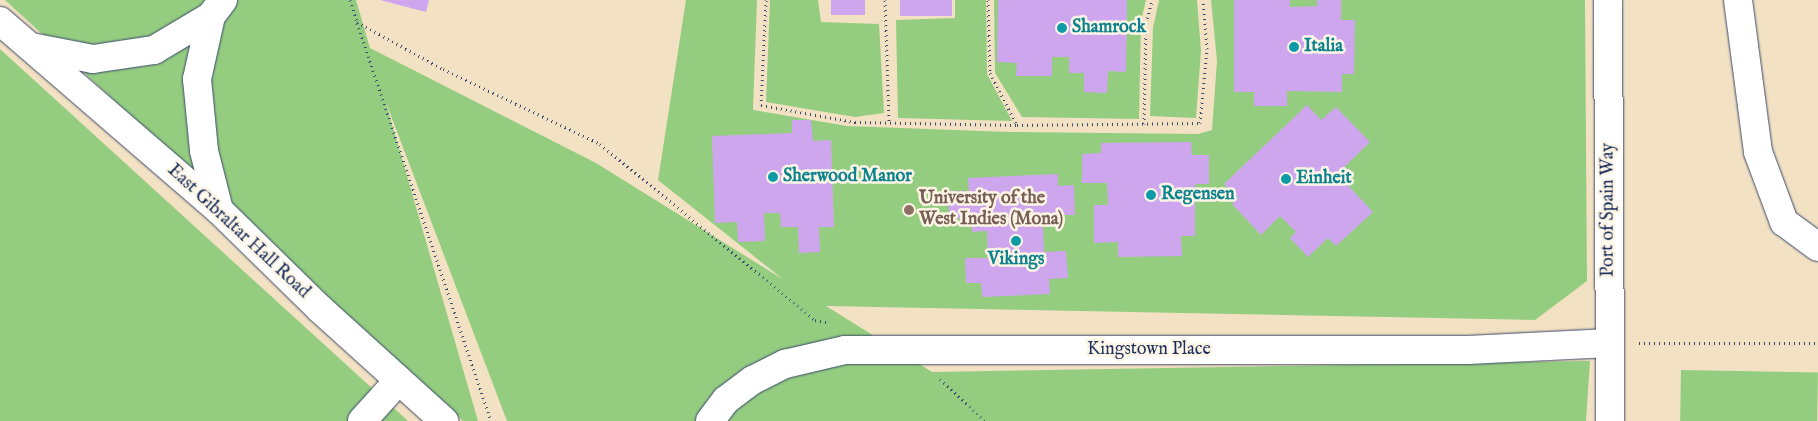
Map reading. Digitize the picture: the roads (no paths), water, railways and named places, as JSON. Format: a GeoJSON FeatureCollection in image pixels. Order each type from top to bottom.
{"type":"FeatureCollection","features":[{"type":"Feature","properties":{"kind":"street","name":"Port of Spain Way"},"geometry":{"type":"LineString","coordinates":[[1608,0],[1610,421]]}},
{"type":"Feature","properties":{"kind":"street"},"geometry":{"type":"LineString","coordinates":[[1738,0],[1758,152],[1784,222],[1818,247]]}},
{"type":"Feature","properties":{"kind":"street"},"geometry":{"type":"LineString","coordinates":[[29,46],[94,59],[154,50],[217,8]]}},
{"type":"Feature","properties":{"kind":"street"},"geometry":{"type":"LineString","coordinates":[[217,8],[197,79],[204,151],[219,210]]}},
{"type":"Feature","properties":{"kind":"street","name":"East Gibraltar Hall Road"},"geometry":{"type":"LineString","coordinates":[[0,20],[219,210],[319,308],[444,421]]}},
{"type":"Feature","properties":{"kind":"street","name":"Kingstown Place"},"geometry":{"type":"LineString","coordinates":[[710,421],[726,400],[753,380],[785,364],[845,350],[1468,350],[1610,343]]}},
{"type":"Feature","properties":{"kind":"street"},"geometry":{"type":"LineString","coordinates":[[362,421],[399,380]]}},
{"type":"Feature","properties":{"kind":"place","name":"Shamrock"},"geometry":{"type":"Point","coordinates":[1062,28]}},
{"type":"Feature","properties":{"kind":"place","name":"Italia"},"geometry":{"type":"Point","coordinates":[1294,47]}},
{"type":"Feature","properties":{"kind":"place","name":"Sherwood Manor"},"geometry":{"type":"Point","coordinates":[773,177]}},
{"type":"Feature","properties":{"kind":"place","name":"Einheit"},"geometry":{"type":"Point","coordinates":[1286,179]}},
{"type":"Feature","properties":{"kind":"place","name":"Regensen"},"geometry":{"type":"Point","coordinates":[1151,195]}},
{"type":"Feature","properties":{"kind":"place","name":"University of the West Indies (Mona)"},"geometry":{"type":"Point","coordinates":[909,210]}},
{"type":"Feature","properties":{"kind":"place","name":"Vikings"},"geometry":{"type":"Point","coordinates":[1016,241]}}]}
